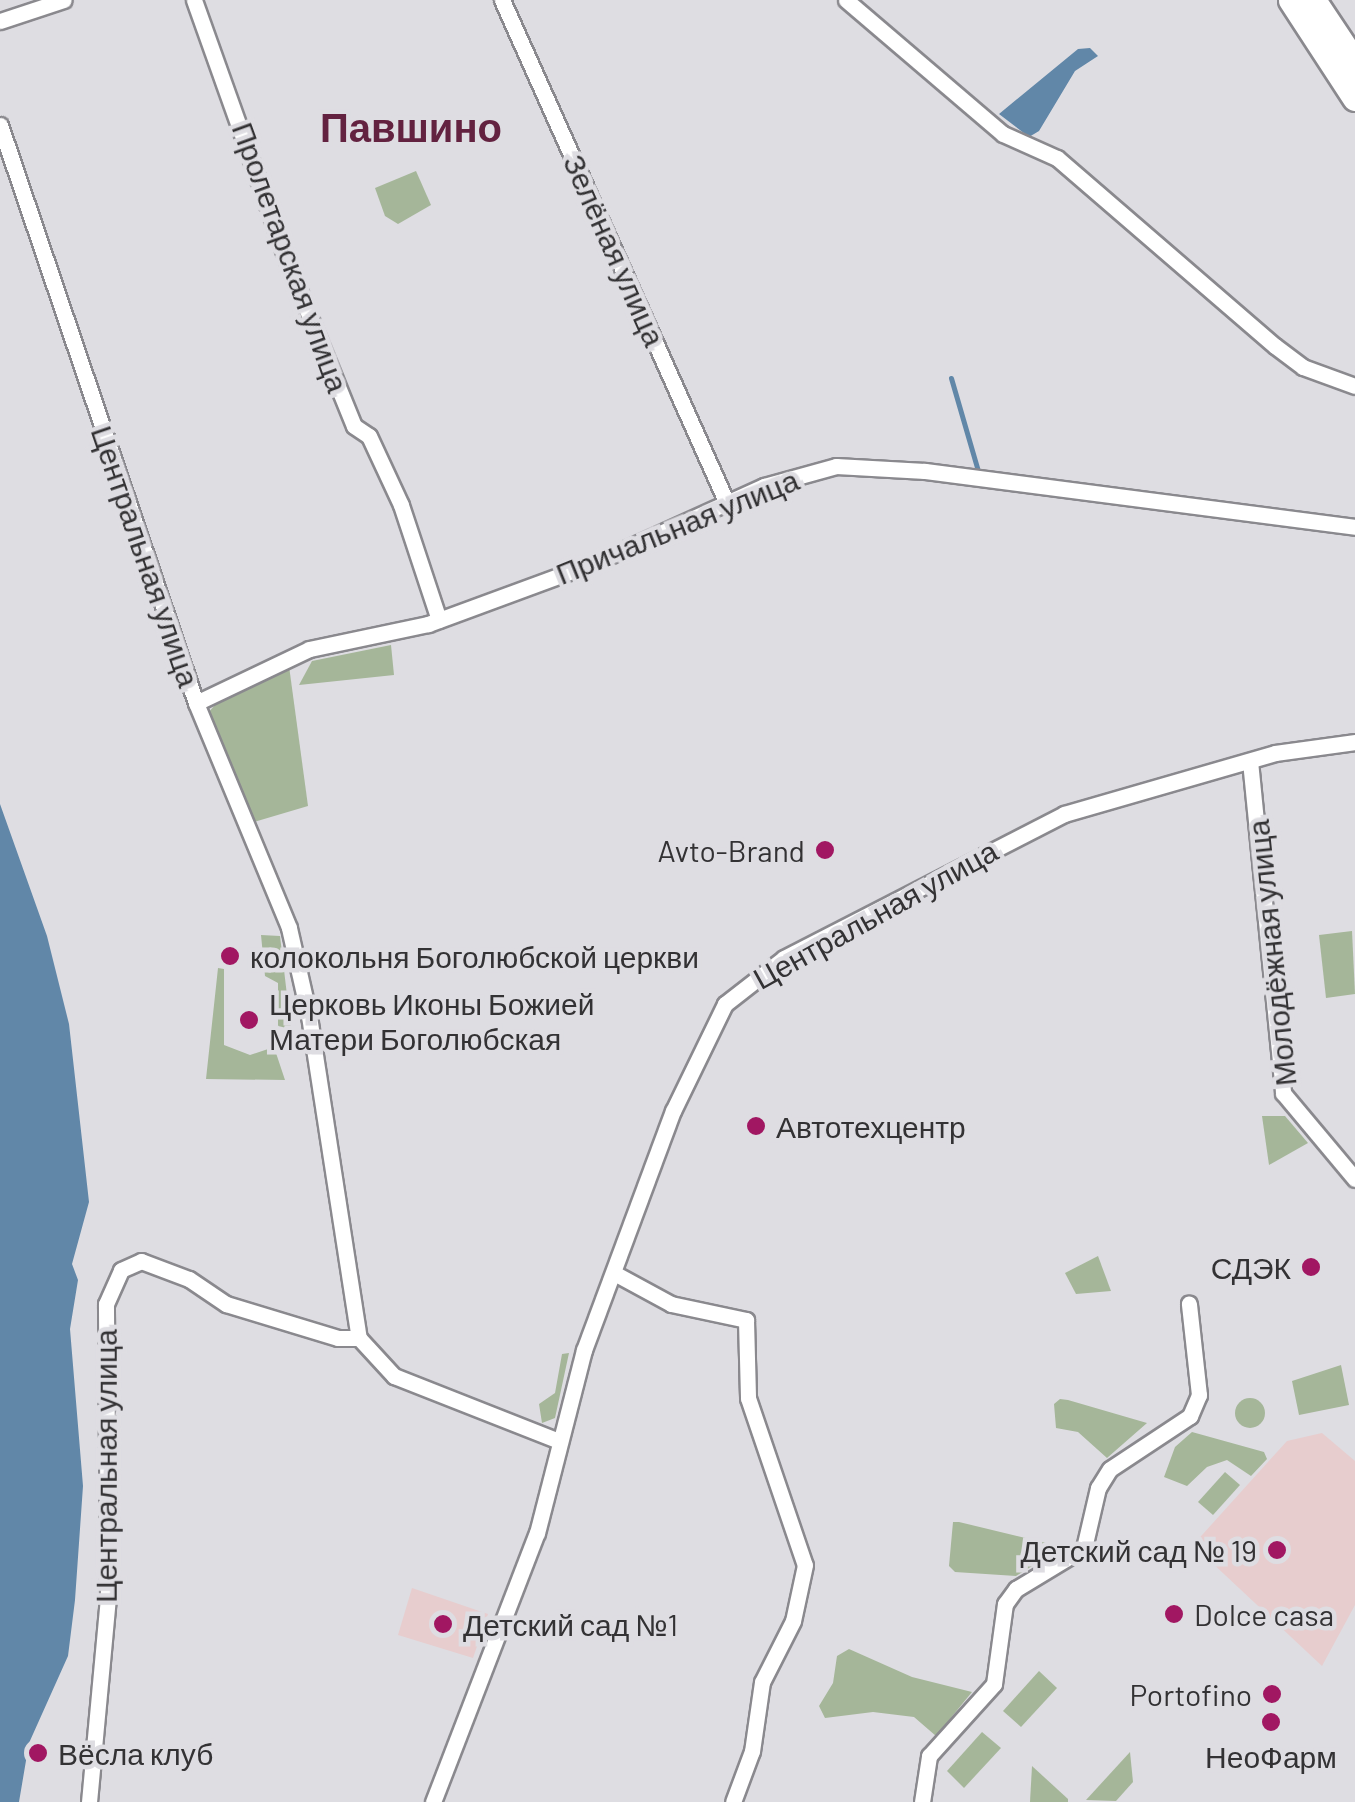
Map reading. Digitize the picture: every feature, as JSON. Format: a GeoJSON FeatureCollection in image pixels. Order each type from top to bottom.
{"type":"FeatureCollection","features":[{"type":"Feature","properties":{"kind":"main road"},"geometry":{"type":"LineString","coordinates":[[1290,0],[1355,98]]}},
{"type":"Feature","properties":{"kind":"main road"},"geometry":{"type":"LineString","coordinates":[[1313,0],[1355,63]]}},
{"type":"Feature","properties":{"kind":"street"},"geometry":{"type":"LineString","coordinates":[[0,21],[64,0]]}},
{"type":"Feature","properties":{"kind":"street","name":"Пролетарская улица"},"geometry":{"type":"LineString","coordinates":[[194,0],[285,256],[354,426],[369,436],[401,506],[439,620]]}},
{"type":"Feature","properties":{"kind":"street","name":"Зелёная улица"},"geometry":{"type":"LineString","coordinates":[[502,0],[726,502]]}},
{"type":"Feature","properties":{"kind":"street"},"geometry":{"type":"LineString","coordinates":[[846,0],[1002,134],[1057,158],[1275,346],[1303,367],[1355,386]]}},
{"type":"Feature","properties":{"kind":"street","name":"Центральная улица"},"geometry":{"type":"LineString","coordinates":[[0,125],[196,703],[296,952],[359,1338],[338,1338],[226,1304],[189,1279],[141,1260],[121,1270],[106,1304],[108,1597],[88,1802]]}},
{"type":"Feature","properties":{"kind":"street","name":"Причальная улица"},"geometry":{"type":"LineString","coordinates":[[196,703],[309,649],[439,620],[594,562],[726,502],[800,474],[860,464],[1355,527]]}},
{"type":"Feature","properties":{"kind":"street","name":"Центральная улица"},"geometry":{"type":"LineString","coordinates":[[433,1802],[537,1533],[559,1441],[614,1274],[705,1035],[751,979],[1064,814],[1250,761],[1355,742]]}},
{"type":"Feature","properties":{"kind":"street","name":"Молодёжная улица"},"geometry":{"type":"LineString","coordinates":[[1250,761],[1283,1093],[1355,1179]]}},
{"type":"Feature","properties":{"kind":"street"},"geometry":{"type":"LineString","coordinates":[[614,1274],[670,1304],[746,1320],[748,1398],[805,1565],[793,1621],[762,1682],[752,1752],[733,1802]]}},
{"type":"Feature","properties":{"kind":"street"},"geometry":{"type":"LineString","coordinates":[[922,1802],[929,1756],[994,1684],[1005,1604],[1016,1589],[1084,1548],[1098,1488],[1110,1469],[1190,1416],[1199,1395],[1188,1304]]}},
{"type":"Feature","properties":{"kind":"street"},"geometry":{"type":"LineString","coordinates":[[359,1338],[394,1376],[559,1441]]}},
{"type":"Feature","properties":{"kind":"shaded area","name":"Детский сад № 19"},"geometry":{"type":"Polygon","coordinates":[[[1322,1433],[1355,1461],[1355,1605],[1322,1666],[1193,1545],[1287,1441],[1322,1433]]]}},
{"type":"Feature","properties":{"kind":"shaded area","name":"Детский сад №1"},"geometry":{"type":"Polygon","coordinates":[[[412,1588],[488,1614],[473,1658],[398,1635],[412,1588]]]}},
{"type":"Feature","properties":{"kind":"green space"},"geometry":{"type":"Polygon","coordinates":[[[416,171],[431,205],[398,224],[385,216],[375,188],[416,171]]]}},
{"type":"Feature","properties":{"kind":"green space"},"geometry":{"type":"Polygon","coordinates":[[[391,645],[394,675],[299,685],[312,661],[391,645]]]}},
{"type":"Feature","properties":{"kind":"green space"},"geometry":{"type":"Polygon","coordinates":[[[289,666],[308,806],[251,823],[208,713],[221,698],[289,666]]]}},
{"type":"Feature","properties":{"kind":"green space"},"geometry":{"type":"Polygon","coordinates":[[[1352,931],[1355,994],[1326,998],[1319,935],[1352,931]]]}},
{"type":"Feature","properties":{"kind":"green space"},"geometry":{"type":"Polygon","coordinates":[[[261,935],[280,936],[291,1029],[278,1026],[278,983],[265,976],[261,935]]]}},
{"type":"Feature","properties":{"kind":"green space"},"geometry":{"type":"Polygon","coordinates":[[[218,968],[224,969],[224,1045],[250,1055],[274,1047],[285,1080],[206,1079],[218,968]]]}},
{"type":"Feature","properties":{"kind":"green space"},"geometry":{"type":"Polygon","coordinates":[[[1262,1116],[1285,1116],[1308,1143],[1269,1165],[1262,1116]]]}},
{"type":"Feature","properties":{"kind":"green space"},"geometry":{"type":"Polygon","coordinates":[[[1098,1256],[1111,1291],[1076,1294],[1065,1273],[1098,1256]]]}},
{"type":"Feature","properties":{"kind":"green space"},"geometry":{"type":"Polygon","coordinates":[[[569,1353],[555,1418],[542,1423],[539,1404],[555,1393],[562,1354],[569,1353]]]}},
{"type":"Feature","properties":{"kind":"green space"},"geometry":{"type":"Polygon","coordinates":[[[1341,1365],[1349,1405],[1299,1415],[1292,1381],[1341,1365]]]}},
{"type":"Feature","properties":{"kind":"green space"},"geometry":{"type":"Polygon","coordinates":[[[1250,1398],[1261,1402],[1265,1413],[1261,1424],[1250,1428],[1239,1424],[1235,1413],[1239,1402],[1250,1398]]]}},
{"type":"Feature","properties":{"kind":"green space"},"geometry":{"type":"Polygon","coordinates":[[[1060,1399],[1147,1423],[1107,1458],[1078,1432],[1056,1428],[1054,1404],[1060,1399]]]}},
{"type":"Feature","properties":{"kind":"green space"},"geometry":{"type":"Polygon","coordinates":[[[1192,1432],[1264,1452],[1267,1459],[1251,1476],[1227,1460],[1207,1467],[1187,1486],[1164,1477],[1175,1447],[1192,1432]]]}},
{"type":"Feature","properties":{"kind":"green space"},"geometry":{"type":"Polygon","coordinates":[[[1225,1472],[1240,1485],[1213,1515],[1198,1502],[1225,1472]]]}},
{"type":"Feature","properties":{"kind":"green space"},"geometry":{"type":"Polygon","coordinates":[[[953,1522],[1063,1547],[1016,1576],[955,1572],[949,1566],[953,1522]]]}},
{"type":"Feature","properties":{"kind":"green space"},"geometry":{"type":"Polygon","coordinates":[[[849,1649],[912,1677],[972,1692],[936,1736],[914,1717],[873,1712],[825,1718],[819,1706],[833,1683],[837,1656],[849,1649]]]}},
{"type":"Feature","properties":{"kind":"green space"},"geometry":{"type":"Polygon","coordinates":[[[1039,1671],[1057,1688],[1021,1727],[1003,1711],[1039,1671]]]}},
{"type":"Feature","properties":{"kind":"green space"},"geometry":{"type":"Polygon","coordinates":[[[982,1732],[1001,1748],[964,1788],[947,1771],[982,1732]]]}},
{"type":"Feature","properties":{"kind":"green space"},"geometry":{"type":"Polygon","coordinates":[[[1130,1752],[1133,1782],[1116,1801],[1086,1800],[1130,1752]]]}},
{"type":"Feature","properties":{"kind":"green space"},"geometry":{"type":"Polygon","coordinates":[[[1032,1766],[1068,1799],[1068,1802],[1030,1802],[1032,1766]]]}},
{"type":"Feature","properties":{"kind":"water"},"geometry":{"type":"Polygon","coordinates":[[[1090,48],[1098,56],[1075,71],[1039,131],[1029,137],[999,114],[1078,49],[1090,48]]]}},
{"type":"Feature","properties":{"kind":"water"},"geometry":{"type":"Polygon","coordinates":[[[0,804],[47,936],[69,1024],[89,1202],[72,1264],[78,1280],[70,1329],[83,1486],[75,1600],[68,1656],[29,1743],[19,1802],[0,1802],[0,804]]]}},
{"type":"Feature","properties":{"kind":"waterway"},"geometry":{"type":"LineString","coordinates":[[951,378],[978,471]]}},
{"type":"Feature","properties":{"kind":"place","name":"Avto-Brand"},"geometry":{"type":"Point","coordinates":[825,850]}},
{"type":"Feature","properties":{"kind":"place","name":"колокольня Боголюбской церкви"},"geometry":{"type":"Point","coordinates":[230,956]}},
{"type":"Feature","properties":{"kind":"place","name":"Церковь Иконы Божией Матери Боголюбская"},"geometry":{"type":"Point","coordinates":[249,1020]}},
{"type":"Feature","properties":{"kind":"place","name":"Автотехцентр"},"geometry":{"type":"Point","coordinates":[756,1126]}},
{"type":"Feature","properties":{"kind":"place","name":"СДЭК"},"geometry":{"type":"Point","coordinates":[1311,1267]}},
{"type":"Feature","properties":{"kind":"place","name":"Детский сад № 19"},"geometry":{"type":"Point","coordinates":[1277,1550]}},
{"type":"Feature","properties":{"kind":"place","name":"Dolce casa"},"geometry":{"type":"Point","coordinates":[1174,1614]}},
{"type":"Feature","properties":{"kind":"place","name":"Детский сад №1"},"geometry":{"type":"Point","coordinates":[443,1624]}},
{"type":"Feature","properties":{"kind":"place","name":"Portofino"},"geometry":{"type":"Point","coordinates":[1272,1694]}},
{"type":"Feature","properties":{"kind":"place","name":"НеоФарм"},"geometry":{"type":"Point","coordinates":[1271,1722]}},
{"type":"Feature","properties":{"kind":"place","name":"Вёсла клуб"},"geometry":{"type":"Point","coordinates":[38,1753]}},
{"type":"Feature","properties":{"kind":"district","name":"Павшино"},"geometry":{"type":"Point","coordinates":[411,126]}}]}
